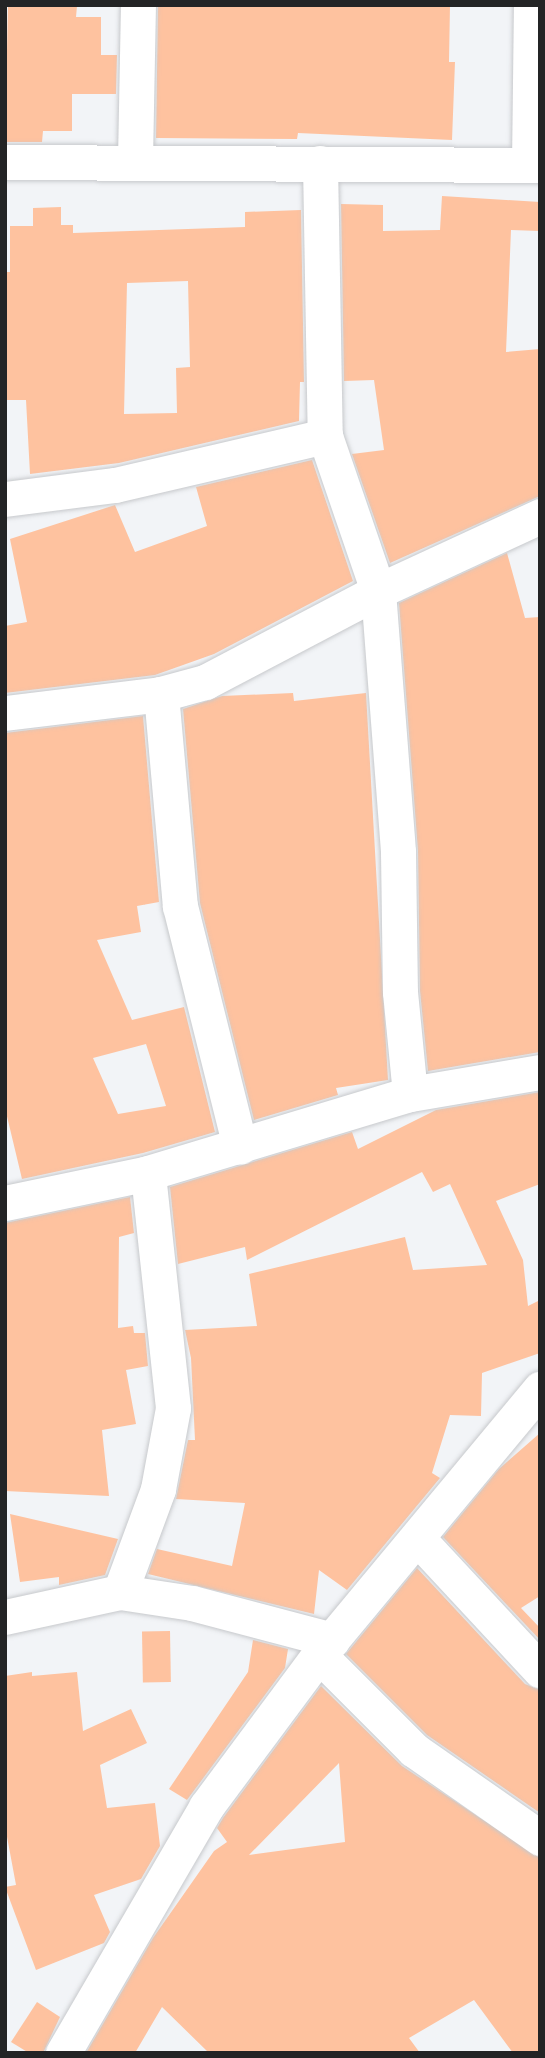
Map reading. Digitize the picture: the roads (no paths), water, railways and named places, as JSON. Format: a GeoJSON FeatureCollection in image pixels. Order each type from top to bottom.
{"type":"FeatureCollection","features":[{"type":"Feature","properties":{"kind":"street"},"geometry":{"type":"LineString","coordinates":[[135,160],[138,5]]}},
{"type":"Feature","properties":{"kind":"street"},"geometry":{"type":"LineString","coordinates":[[5,162],[135,160],[534,165],[531,5]]}},
{"type":"Feature","properties":{"kind":"street"},"geometry":{"type":"LineString","coordinates":[[320,163],[325,436],[378,591],[398,852],[400,992],[410,1094]]}},
{"type":"Feature","properties":{"kind":"street"},"geometry":{"type":"LineString","coordinates":[[5,499],[115,485],[325,436]]}},
{"type":"Feature","properties":{"kind":"street"},"geometry":{"type":"LineString","coordinates":[[5,713],[161,694],[205,682],[378,591],[540,516]]}},
{"type":"Feature","properties":{"kind":"street"},"geometry":{"type":"LineString","coordinates":[[161,694],[180,906],[240,1147]]}},
{"type":"Feature","properties":{"kind":"street"},"geometry":{"type":"LineString","coordinates":[[5,1203],[148,1173],[410,1094],[540,1072]]}},
{"type":"Feature","properties":{"kind":"street"},"geometry":{"type":"LineString","coordinates":[[120,1592],[158,1489],[173,1408],[148,1173]]}},
{"type":"Feature","properties":{"kind":"street"},"geometry":{"type":"LineString","coordinates":[[63,2053],[206,1807],[326,1648],[419,1540],[540,1389]]}},
{"type":"Feature","properties":{"kind":"street"},"geometry":{"type":"LineString","coordinates":[[419,1540],[540,1670]]}},
{"type":"Feature","properties":{"kind":"street"},"geometry":{"type":"LineString","coordinates":[[5,1617],[120,1592],[192,1603],[326,1648],[414,1750],[540,1838]]}}]}
